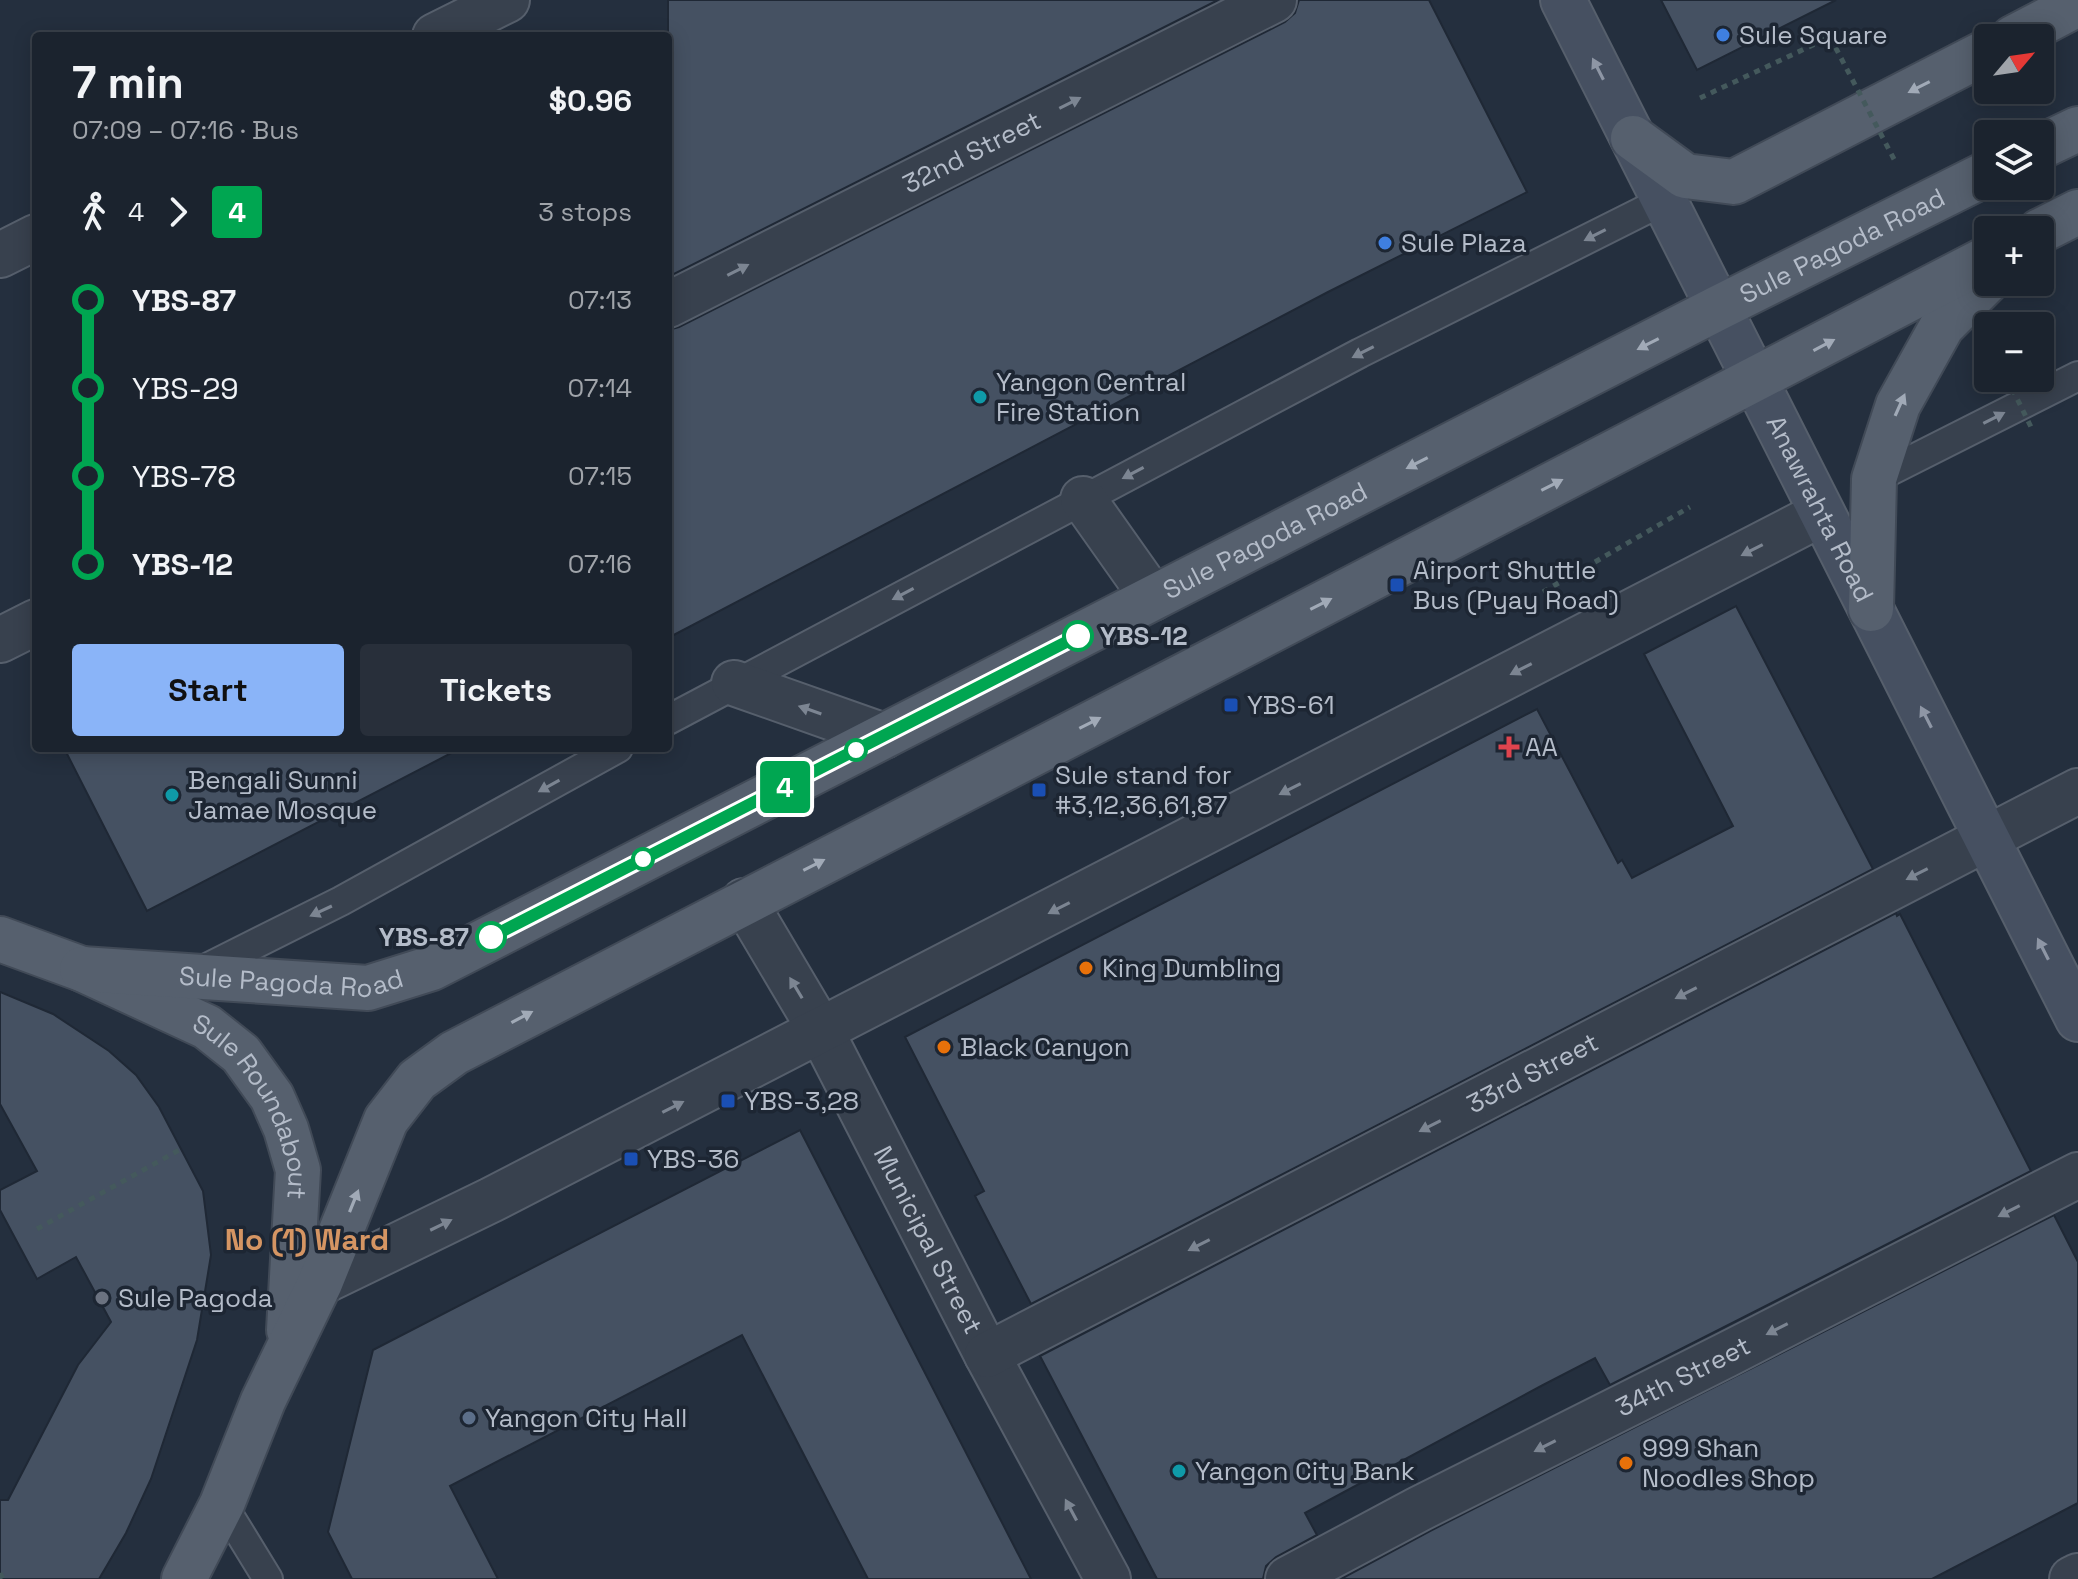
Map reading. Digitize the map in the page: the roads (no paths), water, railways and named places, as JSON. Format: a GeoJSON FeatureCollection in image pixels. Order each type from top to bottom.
{"type":"FeatureCollection","features":[{"type":"Feature","properties":{"kind":"main road","name":"Anawrahta Road"},"geometry":{"type":"LineString","coordinates":[[1563,0],[2078,1019]]}},
{"type":"Feature","properties":{"kind":"main road"},"geometry":{"type":"LineString","coordinates":[[2040,24],[2078,4]]}},
{"type":"Feature","properties":{"kind":"main road"},"geometry":{"type":"LineString","coordinates":[[1633,138],[1685,176],[1734,182],[1974,58]]}},
{"type":"Feature","properties":{"kind":"main road"},"geometry":{"type":"LineString","coordinates":[[2054,140],[2078,129]]}},
{"type":"Feature","properties":{"kind":"main road","name":"Sule Pagoda Road"},"geometry":{"type":"LineString","coordinates":[[82,969],[368,988],[432,968],[1718,308],[1974,180]]}},
{"type":"Feature","properties":{"kind":"main road"},"geometry":{"type":"LineString","coordinates":[[2054,224],[2078,212]]}},
{"type":"Feature","properties":{"kind":"main road"},"geometry":{"type":"LineString","coordinates":[[288,1349],[320,1283],[386,1120],[417,1080],[454,1053],[1974,265]]}},
{"type":"Feature","properties":{"kind":"main road"},"geometry":{"type":"LineString","coordinates":[[1871,609],[1874,479],[1898,405],[1942,326],[1974,294]]}},
{"type":"Feature","properties":{"kind":"main road","name":"Sule Roundabout"},"geometry":{"type":"LineString","coordinates":[[0,939],[82,969],[207,1027],[241,1054],[272,1097],[286,1129],[298,1170],[288,1349],[263,1401],[222,1504],[184,1579]]}},
{"type":"Feature","properties":{"kind":"street"},"geometry":{"type":"LineString","coordinates":[[443,32],[507,0]]}},
{"type":"Feature","properties":{"kind":"street","name":"32nd Street"},"geometry":{"type":"LineString","coordinates":[[672,303],[1274,0]]}},
{"type":"Feature","properties":{"kind":"street"},"geometry":{"type":"LineString","coordinates":[[0,255],[32,239]]}},
{"type":"Feature","properties":{"kind":"street"},"geometry":{"type":"LineString","coordinates":[[1083,499],[1153,598]]}},
{"type":"Feature","properties":{"kind":"street"},"geometry":{"type":"LineString","coordinates":[[320,1283],[491,1200],[821,1031],[1821,514]]}},
{"type":"Feature","properties":{"kind":"street"},"geometry":{"type":"LineString","coordinates":[[0,640],[32,624]]}},
{"type":"Feature","properties":{"kind":"street"},"geometry":{"type":"LineString","coordinates":[[734,683],[884,736]]}},
{"type":"Feature","properties":{"kind":"street","name":"33rd Street"},"geometry":{"type":"LineString","coordinates":[[987,1355],[2078,791]]}},
{"type":"Feature","properties":{"kind":"street","name":"Municipal Street"},"geometry":{"type":"LineString","coordinates":[[744,901],[821,1031],[987,1355],[1108,1579]]}},
{"type":"Feature","properties":{"kind":"street","name":"34th Street"},"geometry":{"type":"LineString","coordinates":[[1288,1579],[1419,1509],[2078,1175]]}},
{"type":"Feature","properties":{"kind":"street"},"geometry":{"type":"LineString","coordinates":[[2072,1579],[2078,1576]]}},
{"type":"Feature","properties":{"kind":"lane"},"geometry":{"type":"LineString","coordinates":[[672,718],[1360,353],[1665,200]]}},
{"type":"Feature","properties":{"kind":"lane"},"geometry":{"type":"LineString","coordinates":[[1874,479],[2078,376]]}},
{"type":"Feature","properties":{"kind":"lane"},"geometry":{"type":"LineString","coordinates":[[189,977],[341,901],[611,752]]}},
{"type":"Feature","properties":{"kind":"lane"},"geometry":{"type":"LineString","coordinates":[[222,1504],[268,1579]]}},
{"type":"Feature","properties":{"kind":"place","name":"Sule Square"},"geometry":{"type":"Point","coordinates":[1723,35]}},
{"type":"Feature","properties":{"kind":"place","name":"Sule Plaza"},"geometry":{"type":"Point","coordinates":[1385,243]}},
{"type":"Feature","properties":{"kind":"place","name":"Yangon Central Fire Station"},"geometry":{"type":"Point","coordinates":[980,397]}},
{"type":"Feature","properties":{"kind":"place","name":"Airport Shuttle Bus (Pyay Road)"},"geometry":{"type":"Point","coordinates":[1397,585]}},
{"type":"Feature","properties":{"kind":"place","name":"YBS-12"},"geometry":{"type":"Point","coordinates":[1078,636]}},
{"type":"Feature","properties":{"kind":"place","name":"YBS-61"},"geometry":{"type":"Point","coordinates":[1231,705]}},
{"type":"Feature","properties":{"kind":"place","name":"AA"},"geometry":{"type":"Point","coordinates":[1509,747]}},
{"type":"Feature","properties":{"kind":"place","name":"Sule stand for #3,12,36,61,87"},"geometry":{"type":"Point","coordinates":[1039,790]}},
{"type":"Feature","properties":{"kind":"place","name":"Bengali Sunni Jamae Mosque"},"geometry":{"type":"Point","coordinates":[172,795]}},
{"type":"Feature","properties":{"kind":"place","name":"YBS-87"},"geometry":{"type":"Point","coordinates":[491,937]}},
{"type":"Feature","properties":{"kind":"place","name":"King Dumbling"},"geometry":{"type":"Point","coordinates":[1086,968]}},
{"type":"Feature","properties":{"kind":"place","name":"Black Canyon"},"geometry":{"type":"Point","coordinates":[944,1047]}},
{"type":"Feature","properties":{"kind":"place","name":"YBS-3,28"},"geometry":{"type":"Point","coordinates":[728,1101]}},
{"type":"Feature","properties":{"kind":"place","name":"YBS-36"},"geometry":{"type":"Point","coordinates":[631,1159]}},
{"type":"Feature","properties":{"kind":"place","name":"Sule Pagoda"},"geometry":{"type":"Point","coordinates":[102,1298]}},
{"type":"Feature","properties":{"kind":"place","name":"Yangon City Hall"},"geometry":{"type":"Point","coordinates":[469,1418]}},
{"type":"Feature","properties":{"kind":"place","name":"999 Shan Noodles Shop"},"geometry":{"type":"Point","coordinates":[1626,1463]}},
{"type":"Feature","properties":{"kind":"place","name":"Yangon City Bank"},"geometry":{"type":"Point","coordinates":[1179,1471]}},
{"type":"Feature","properties":{"kind":"district","name":"No (1) Ward"},"geometry":{"type":"Point","coordinates":[307,1240]}}]}
